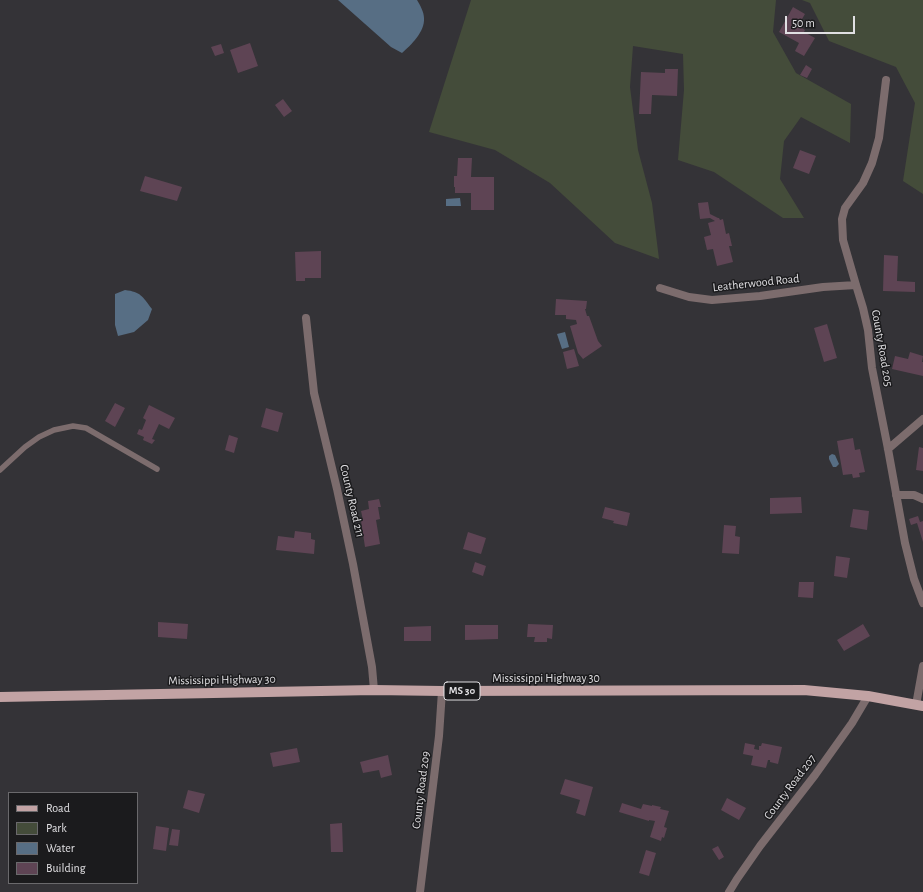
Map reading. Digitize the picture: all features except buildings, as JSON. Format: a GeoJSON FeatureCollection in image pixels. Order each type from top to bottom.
{"type":"FeatureCollection","features":[{"type":"Feature","properties":{"kind":"main road","name":"Mississippi Highway 30"},"geometry":{"type":"LineString","coordinates":[[0,697],[374,690],[804,690],[868,696],[919,706]]}},
{"type":"Feature","properties":{"kind":"street","name":"County Road 205"},"geometry":{"type":"LineString","coordinates":[[886,80],[879,138],[872,163],[862,183],[845,208],[842,219],[843,240],[868,330],[872,368],[905,543],[914,579],[923,603]]}},
{"type":"Feature","properties":{"kind":"street","name":"Leatherwood Road"},"geometry":{"type":"LineString","coordinates":[[660,288],[688,297],[712,300],[760,296],[823,287],[856,285]]}},
{"type":"Feature","properties":{"kind":"street","name":"County Road 211"},"geometry":{"type":"LineString","coordinates":[[306,318],[314,393],[353,564],[372,667],[374,690]]}},
{"type":"Feature","properties":{"kind":"street"},"geometry":{"type":"LineString","coordinates":[[888,449],[923,419]]}},
{"type":"Feature","properties":{"kind":"street"},"geometry":{"type":"LineString","coordinates":[[896,495],[914,495],[923,499]]}},
{"type":"Feature","properties":{"kind":"street"},"geometry":{"type":"LineString","coordinates":[[919,706],[923,666]]}},
{"type":"Feature","properties":{"kind":"street","name":"County Road 209"},"geometry":{"type":"LineString","coordinates":[[420,892],[439,736],[442,691]]}},
{"type":"Feature","properties":{"kind":"street","name":"County Road 207"},"geometry":{"type":"LineString","coordinates":[[729,892],[760,846],[844,735],[868,696]]}},
{"type":"Feature","properties":{"kind":"lane"},"geometry":{"type":"LineString","coordinates":[[0,470],[25,447],[39,437],[54,430],[73,426],[86,428],[157,469]]}},
{"type":"Feature","properties":{"kind":"green space"},"geometry":{"type":"Polygon","coordinates":[[[471,0],[776,0],[773,32],[796,73],[851,104],[850,143],[801,117],[784,141],[780,179],[804,218],[783,218],[714,172],[678,160],[684,90],[683,54],[633,46],[630,87],[638,150],[652,203],[659,259],[615,243],[550,183],[495,150],[429,132],[471,0]]]}},
{"type":"Feature","properties":{"kind":"green space"},"geometry":{"type":"Polygon","coordinates":[[[802,0],[923,0],[923,194],[903,181],[915,103],[896,67],[829,41],[810,3],[802,0]]]}},
{"type":"Feature","properties":{"kind":"water"},"geometry":{"type":"Polygon","coordinates":[[[338,0],[417,0],[422,9],[424,23],[417,38],[402,53],[391,47],[338,0]]]}},
{"type":"Feature","properties":{"kind":"water"},"geometry":{"type":"Polygon","coordinates":[[[460,198],[461,206],[446,206],[446,199],[460,198]]]}},
{"type":"Feature","properties":{"kind":"water"},"geometry":{"type":"Polygon","coordinates":[[[125,290],[141,295],[152,309],[148,320],[134,332],[118,336],[115,325],[115,294],[125,290]]]}},
{"type":"Feature","properties":{"kind":"water"},"geometry":{"type":"Polygon","coordinates":[[[565,332],[569,347],[562,349],[557,334],[565,332]]]}},
{"type":"Feature","properties":{"kind":"water"},"geometry":{"type":"Polygon","coordinates":[[[832,454],[835,455],[839,464],[836,467],[833,467],[829,459],[829,456],[832,454]]]}}]}
